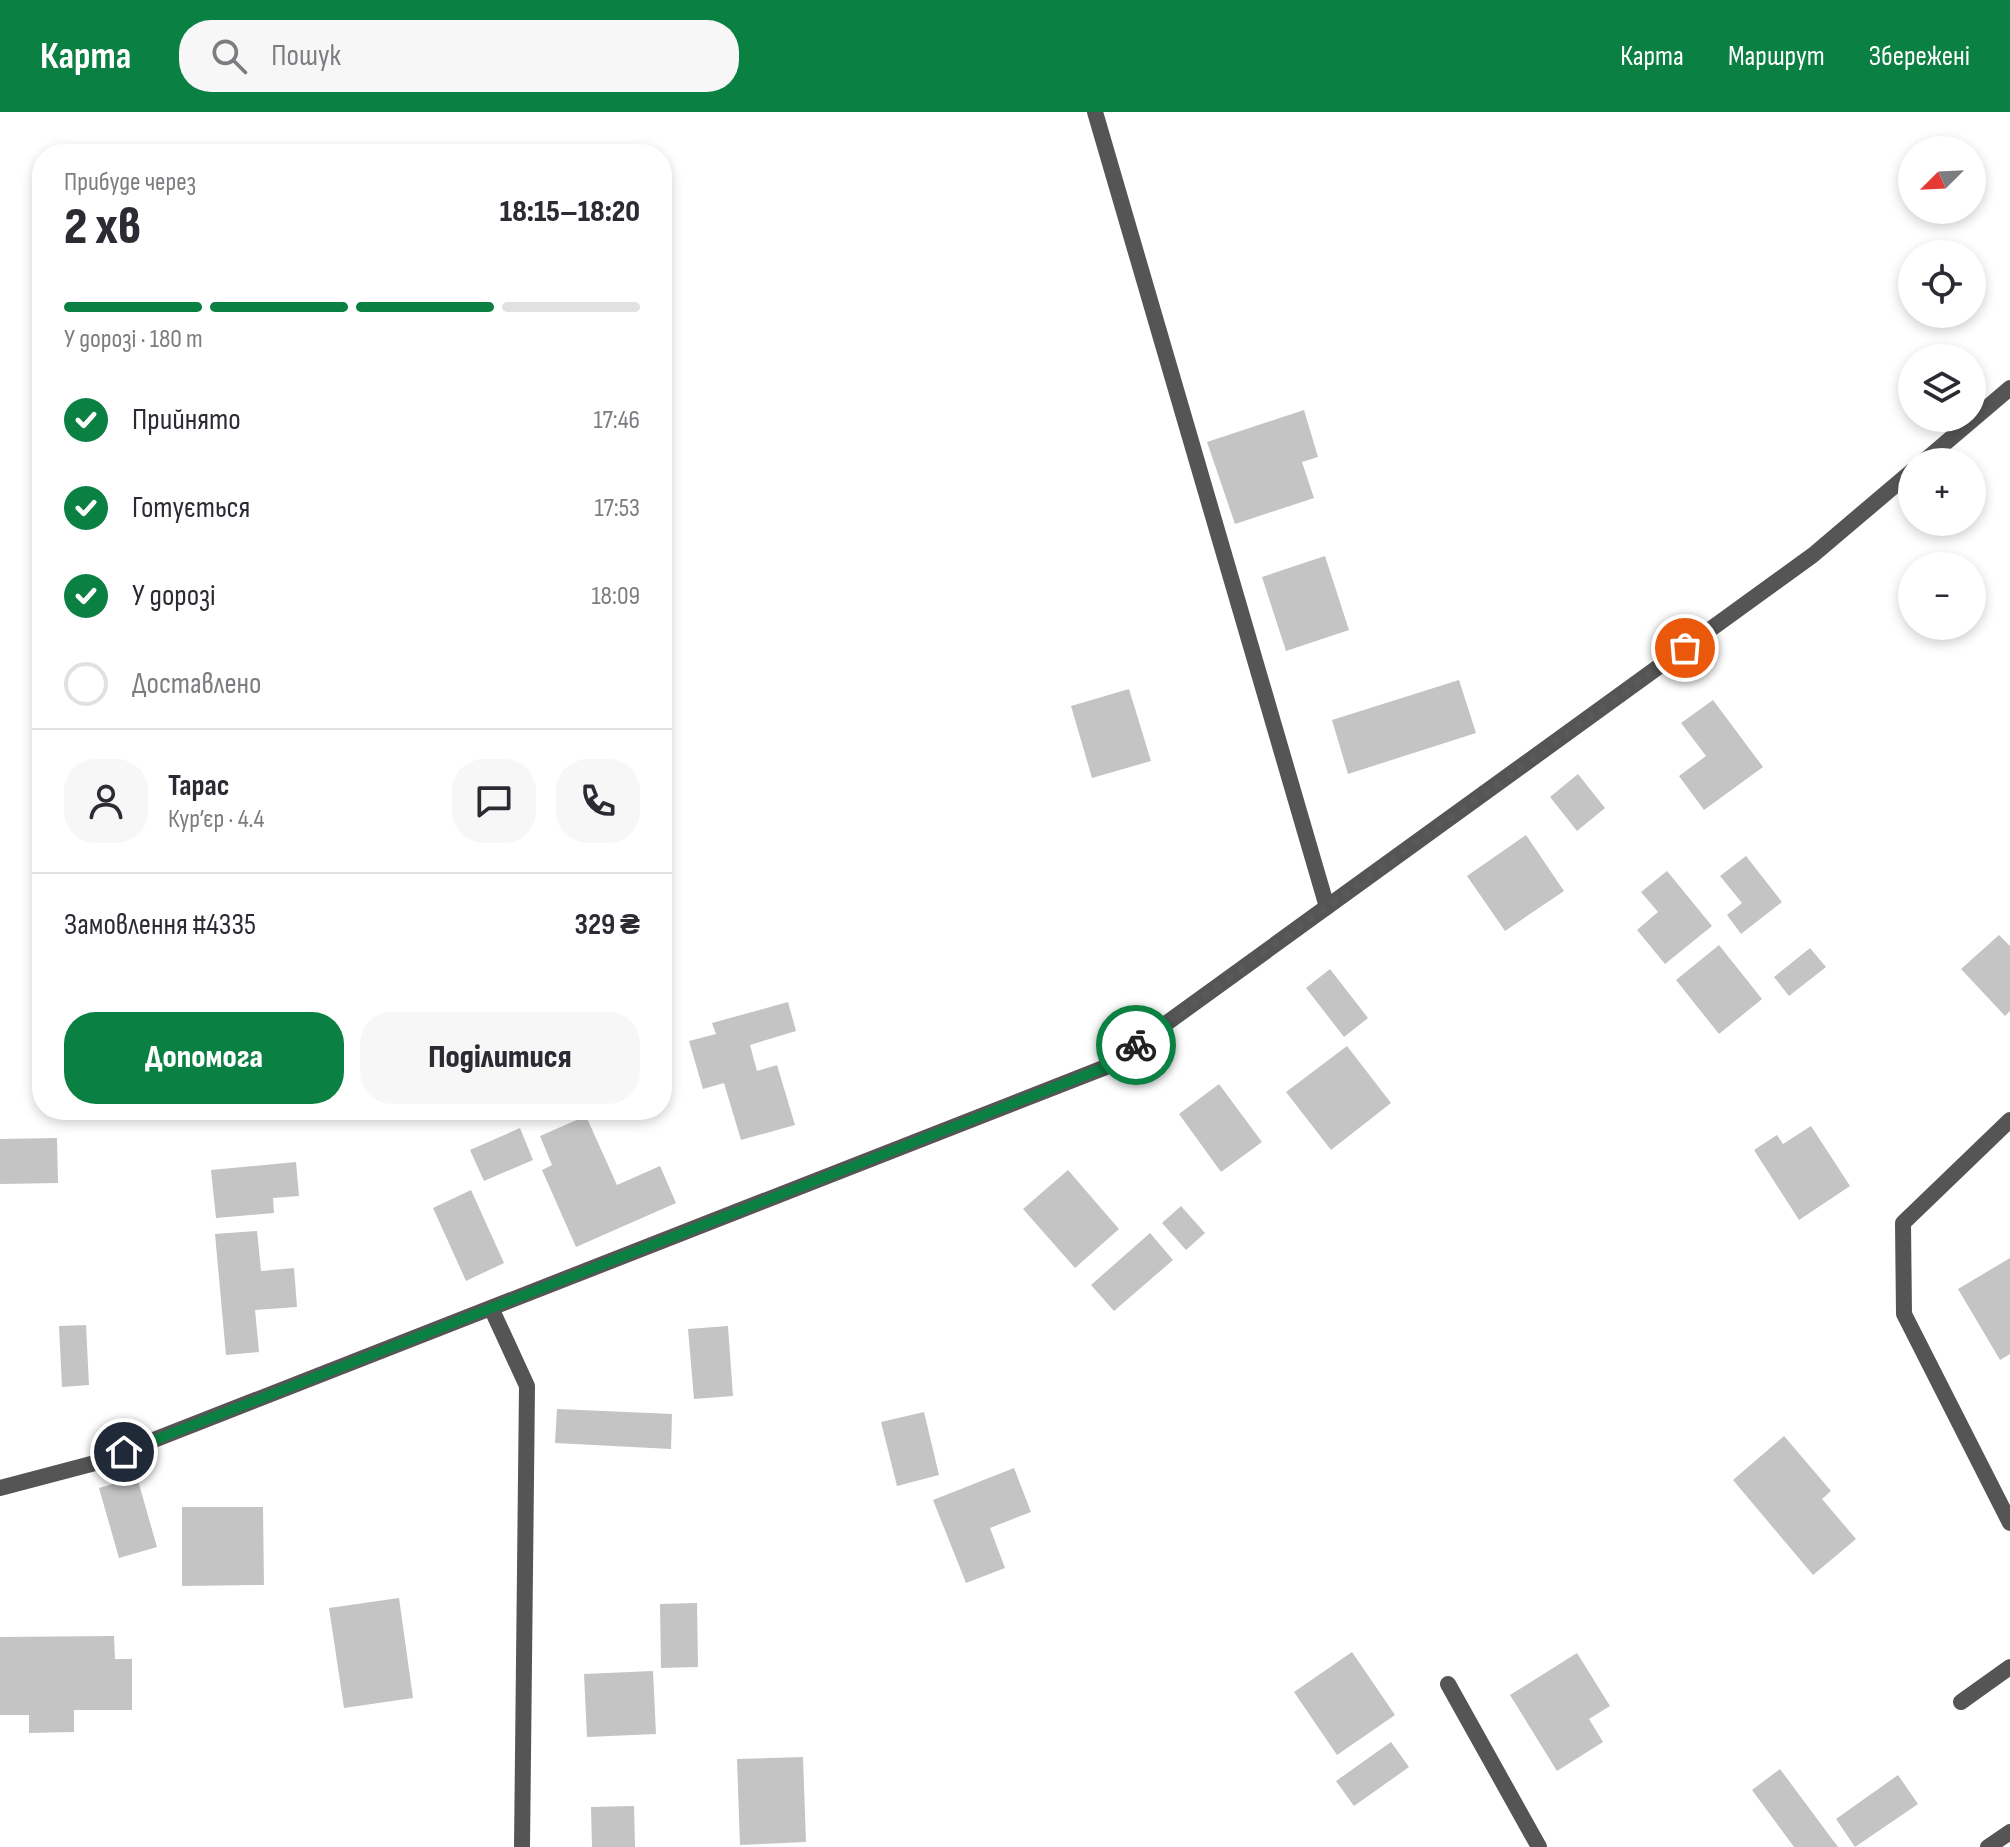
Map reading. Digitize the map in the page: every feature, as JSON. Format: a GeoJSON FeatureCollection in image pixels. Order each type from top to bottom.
{"type":"FeatureCollection","features":[{"type":"Feature","properties":{"kind":"street"},"geometry":{"type":"LineString","coordinates":[[1095,112],[1327,907]]}},
{"type":"Feature","properties":{"kind":"street"},"geometry":{"type":"LineString","coordinates":[[1939,448],[2010,388]]}},
{"type":"Feature","properties":{"kind":"street"},"geometry":{"type":"LineString","coordinates":[[0,1488],[95,1463],[1106,1067],[1800,565],[1898,483]]}},
{"type":"Feature","properties":{"kind":"street"},"geometry":{"type":"LineString","coordinates":[[2010,1120],[1903,1223],[1904,1314],[2010,1523]]}},
{"type":"Feature","properties":{"kind":"street"},"geometry":{"type":"LineString","coordinates":[[492,1310],[527,1386],[522,1847]]}},
{"type":"Feature","properties":{"kind":"street"},"geometry":{"type":"LineString","coordinates":[[1961,1702],[2010,1667]]}},
{"type":"Feature","properties":{"kind":"street"},"geometry":{"type":"LineString","coordinates":[[1448,1684],[1539,1847]]}},
{"type":"Feature","properties":{"kind":"street"},"geometry":{"type":"LineString","coordinates":[[1988,1847],[2010,1832]]}},
{"type":"Feature","properties":{"kind":"building"},"geometry":{"type":"Polygon","coordinates":[[[1304,410],[1318,457],[1302,462],[1314,498],[1235,524],[1207,442],[1304,410]]]}},
{"type":"Feature","properties":{"kind":"building"},"geometry":{"type":"Polygon","coordinates":[[[1325,556],[1349,630],[1286,651],[1262,577],[1325,556]]]}},
{"type":"Feature","properties":{"kind":"building"},"geometry":{"type":"Polygon","coordinates":[[[1459,680],[1476,733],[1348,774],[1332,720],[1459,680]]]}},
{"type":"Feature","properties":{"kind":"building"},"geometry":{"type":"Polygon","coordinates":[[[1129,689],[1151,761],[1092,778],[1071,706],[1129,689]]]}},
{"type":"Feature","properties":{"kind":"building"},"geometry":{"type":"Polygon","coordinates":[[[1713,700],[1763,767],[1704,810],[1679,776],[1706,756],[1681,723],[1713,700]]]}},
{"type":"Feature","properties":{"kind":"building"},"geometry":{"type":"Polygon","coordinates":[[[1578,774],[1605,808],[1577,831],[1550,797],[1578,774]]]}},
{"type":"Feature","properties":{"kind":"building"},"geometry":{"type":"Polygon","coordinates":[[[1526,835],[1564,891],[1505,931],[1467,876],[1526,835]]]}},
{"type":"Feature","properties":{"kind":"building"},"geometry":{"type":"Polygon","coordinates":[[[1746,856],[1782,902],[1741,934],[1727,915],[1742,903],[1720,876],[1746,856]]]}},
{"type":"Feature","properties":{"kind":"building"},"geometry":{"type":"Polygon","coordinates":[[[1667,871],[1712,926],[1665,964],[1637,930],[1658,912],[1641,892],[1667,871]]]}},
{"type":"Feature","properties":{"kind":"building"},"geometry":{"type":"Polygon","coordinates":[[[1999,935],[2010,946],[2010,1011],[2005,1016],[1961,969],[1999,935]]]}},
{"type":"Feature","properties":{"kind":"building"},"geometry":{"type":"Polygon","coordinates":[[[1719,945],[1762,999],[1719,1034],[1676,980],[1719,945]]]}},
{"type":"Feature","properties":{"kind":"building"},"geometry":{"type":"Polygon","coordinates":[[[1810,948],[1826,967],[1789,996],[1774,977],[1810,948]]]}},
{"type":"Feature","properties":{"kind":"building"},"geometry":{"type":"Polygon","coordinates":[[[1330,969],[1368,1018],[1344,1037],[1306,988],[1330,969]]]}},
{"type":"Feature","properties":{"kind":"building"},"geometry":{"type":"Polygon","coordinates":[[[788,1002],[796,1031],[750,1045],[757,1071],[777,1065],[795,1125],[741,1140],[724,1083],[703,1089],[689,1041],[716,1034],[712,1023],[788,1002]]]}},
{"type":"Feature","properties":{"kind":"building"},"geometry":{"type":"Polygon","coordinates":[[[1347,1046],[1391,1103],[1331,1150],[1286,1092],[1347,1046]]]}},
{"type":"Feature","properties":{"kind":"building"},"geometry":{"type":"Polygon","coordinates":[[[1219,1084],[1262,1142],[1221,1172],[1179,1114],[1219,1084]]]}},
{"type":"Feature","properties":{"kind":"building"},"geometry":{"type":"Polygon","coordinates":[[[577,1120],[588,1120],[617,1185],[660,1166],[676,1203],[576,1247],[542,1170],[552,1165],[540,1136],[577,1120]]]}},
{"type":"Feature","properties":{"kind":"building"},"geometry":{"type":"Polygon","coordinates":[[[1811,1126],[1850,1186],[1799,1220],[1754,1150],[1777,1135],[1783,1144],[1811,1126]]]}},
{"type":"Feature","properties":{"kind":"building"},"geometry":{"type":"Polygon","coordinates":[[[520,1128],[533,1160],[484,1181],[470,1150],[520,1128]]]}},
{"type":"Feature","properties":{"kind":"building"},"geometry":{"type":"Polygon","coordinates":[[[57,1138],[58,1183],[0,1184],[0,1139],[57,1138]]]}},
{"type":"Feature","properties":{"kind":"building"},"geometry":{"type":"Polygon","coordinates":[[[296,1162],[299,1196],[273,1198],[274,1213],[216,1218],[211,1170],[296,1162]]]}},
{"type":"Feature","properties":{"kind":"building"},"geometry":{"type":"Polygon","coordinates":[[[1068,1170],[1119,1229],[1075,1268],[1023,1209],[1068,1170]]]}},
{"type":"Feature","properties":{"kind":"building"},"geometry":{"type":"Polygon","coordinates":[[[471,1190],[504,1263],[466,1281],[433,1208],[471,1190]]]}},
{"type":"Feature","properties":{"kind":"building"},"geometry":{"type":"Polygon","coordinates":[[[1181,1206],[1205,1233],[1186,1250],[1162,1223],[1181,1206]]]}},
{"type":"Feature","properties":{"kind":"building"},"geometry":{"type":"Polygon","coordinates":[[[257,1231],[261,1271],[294,1268],[297,1307],[255,1310],[259,1352],[226,1355],[215,1234],[257,1231]]]}},
{"type":"Feature","properties":{"kind":"building"},"geometry":{"type":"Polygon","coordinates":[[[1150,1233],[1173,1260],[1114,1311],[1091,1285],[1150,1233]]]}},
{"type":"Feature","properties":{"kind":"building"},"geometry":{"type":"Polygon","coordinates":[[[2010,1258],[2010,1354],[2000,1360],[1958,1289],[2010,1258]]]}},
{"type":"Feature","properties":{"kind":"building"},"geometry":{"type":"Polygon","coordinates":[[[86,1325],[89,1385],[62,1387],[59,1326],[86,1325]]]}},
{"type":"Feature","properties":{"kind":"building"},"geometry":{"type":"Polygon","coordinates":[[[728,1326],[733,1396],[694,1399],[688,1329],[728,1326]]]}},
{"type":"Feature","properties":{"kind":"building"},"geometry":{"type":"Polygon","coordinates":[[[557,1409],[672,1414],[671,1449],[555,1443],[557,1409]]]}},
{"type":"Feature","properties":{"kind":"building"},"geometry":{"type":"Polygon","coordinates":[[[924,1412],[939,1475],[897,1486],[881,1422],[924,1412]]]}},
{"type":"Feature","properties":{"kind":"building"},"geometry":{"type":"Polygon","coordinates":[[[1784,1436],[1831,1491],[1822,1499],[1856,1539],[1813,1575],[1733,1480],[1784,1436]]]}},
{"type":"Feature","properties":{"kind":"building"},"geometry":{"type":"Polygon","coordinates":[[[1014,1468],[1031,1512],[990,1528],[1005,1568],[966,1583],[933,1500],[1014,1468]]]}},
{"type":"Feature","properties":{"kind":"building"},"geometry":{"type":"Polygon","coordinates":[[[137,1477],[157,1547],[119,1558],[99,1488],[137,1477]]]}},
{"type":"Feature","properties":{"kind":"building"},"geometry":{"type":"Polygon","coordinates":[[[182,1507],[263,1507],[264,1585],[182,1586],[182,1507]]]}},
{"type":"Feature","properties":{"kind":"building"},"geometry":{"type":"Polygon","coordinates":[[[399,1598],[413,1698],[344,1708],[329,1608],[399,1598]]]}},
{"type":"Feature","properties":{"kind":"building"},"geometry":{"type":"Polygon","coordinates":[[[697,1603],[698,1667],[661,1668],[660,1604],[697,1603]]]}},
{"type":"Feature","properties":{"kind":"building"},"geometry":{"type":"Polygon","coordinates":[[[114,1636],[115,1659],[132,1659],[132,1710],[74,1710],[74,1732],[29,1733],[29,1715],[0,1715],[0,1637],[114,1636]]]}},
{"type":"Feature","properties":{"kind":"building"},"geometry":{"type":"Polygon","coordinates":[[[1352,1652],[1395,1715],[1337,1755],[1294,1692],[1352,1652]]]}},
{"type":"Feature","properties":{"kind":"building"},"geometry":{"type":"Polygon","coordinates":[[[1577,1653],[1610,1706],[1589,1719],[1603,1742],[1557,1771],[1510,1695],[1577,1653]]]}},
{"type":"Feature","properties":{"kind":"building"},"geometry":{"type":"Polygon","coordinates":[[[653,1671],[656,1734],[587,1737],[584,1674],[653,1671]]]}},
{"type":"Feature","properties":{"kind":"building"},"geometry":{"type":"Polygon","coordinates":[[[1391,1742],[1409,1767],[1354,1806],[1336,1781],[1391,1742]]]}},
{"type":"Feature","properties":{"kind":"building"},"geometry":{"type":"Polygon","coordinates":[[[803,1757],[806,1842],[740,1845],[737,1759],[803,1757]]]}},
{"type":"Feature","properties":{"kind":"building"},"geometry":{"type":"Polygon","coordinates":[[[1780,1769],[1838,1847],[1794,1847],[1752,1790],[1780,1769]]]}},
{"type":"Feature","properties":{"kind":"building"},"geometry":{"type":"Polygon","coordinates":[[[1898,1775],[1918,1804],[1855,1847],[1836,1819],[1898,1775]]]}},
{"type":"Feature","properties":{"kind":"building"},"geometry":{"type":"Polygon","coordinates":[[[634,1806],[635,1847],[592,1847],[591,1807],[634,1806]]]}},
{"type":"Feature","properties":{"kind":"way so far"},"geometry":{"type":"LineString","coordinates":[[1136,1045],[1685,648]]}},
{"type":"Feature","properties":{"kind":"route"},"geometry":{"type":"LineString","coordinates":[[124,1452],[1106,1067],[1136,1045]]}}]}
